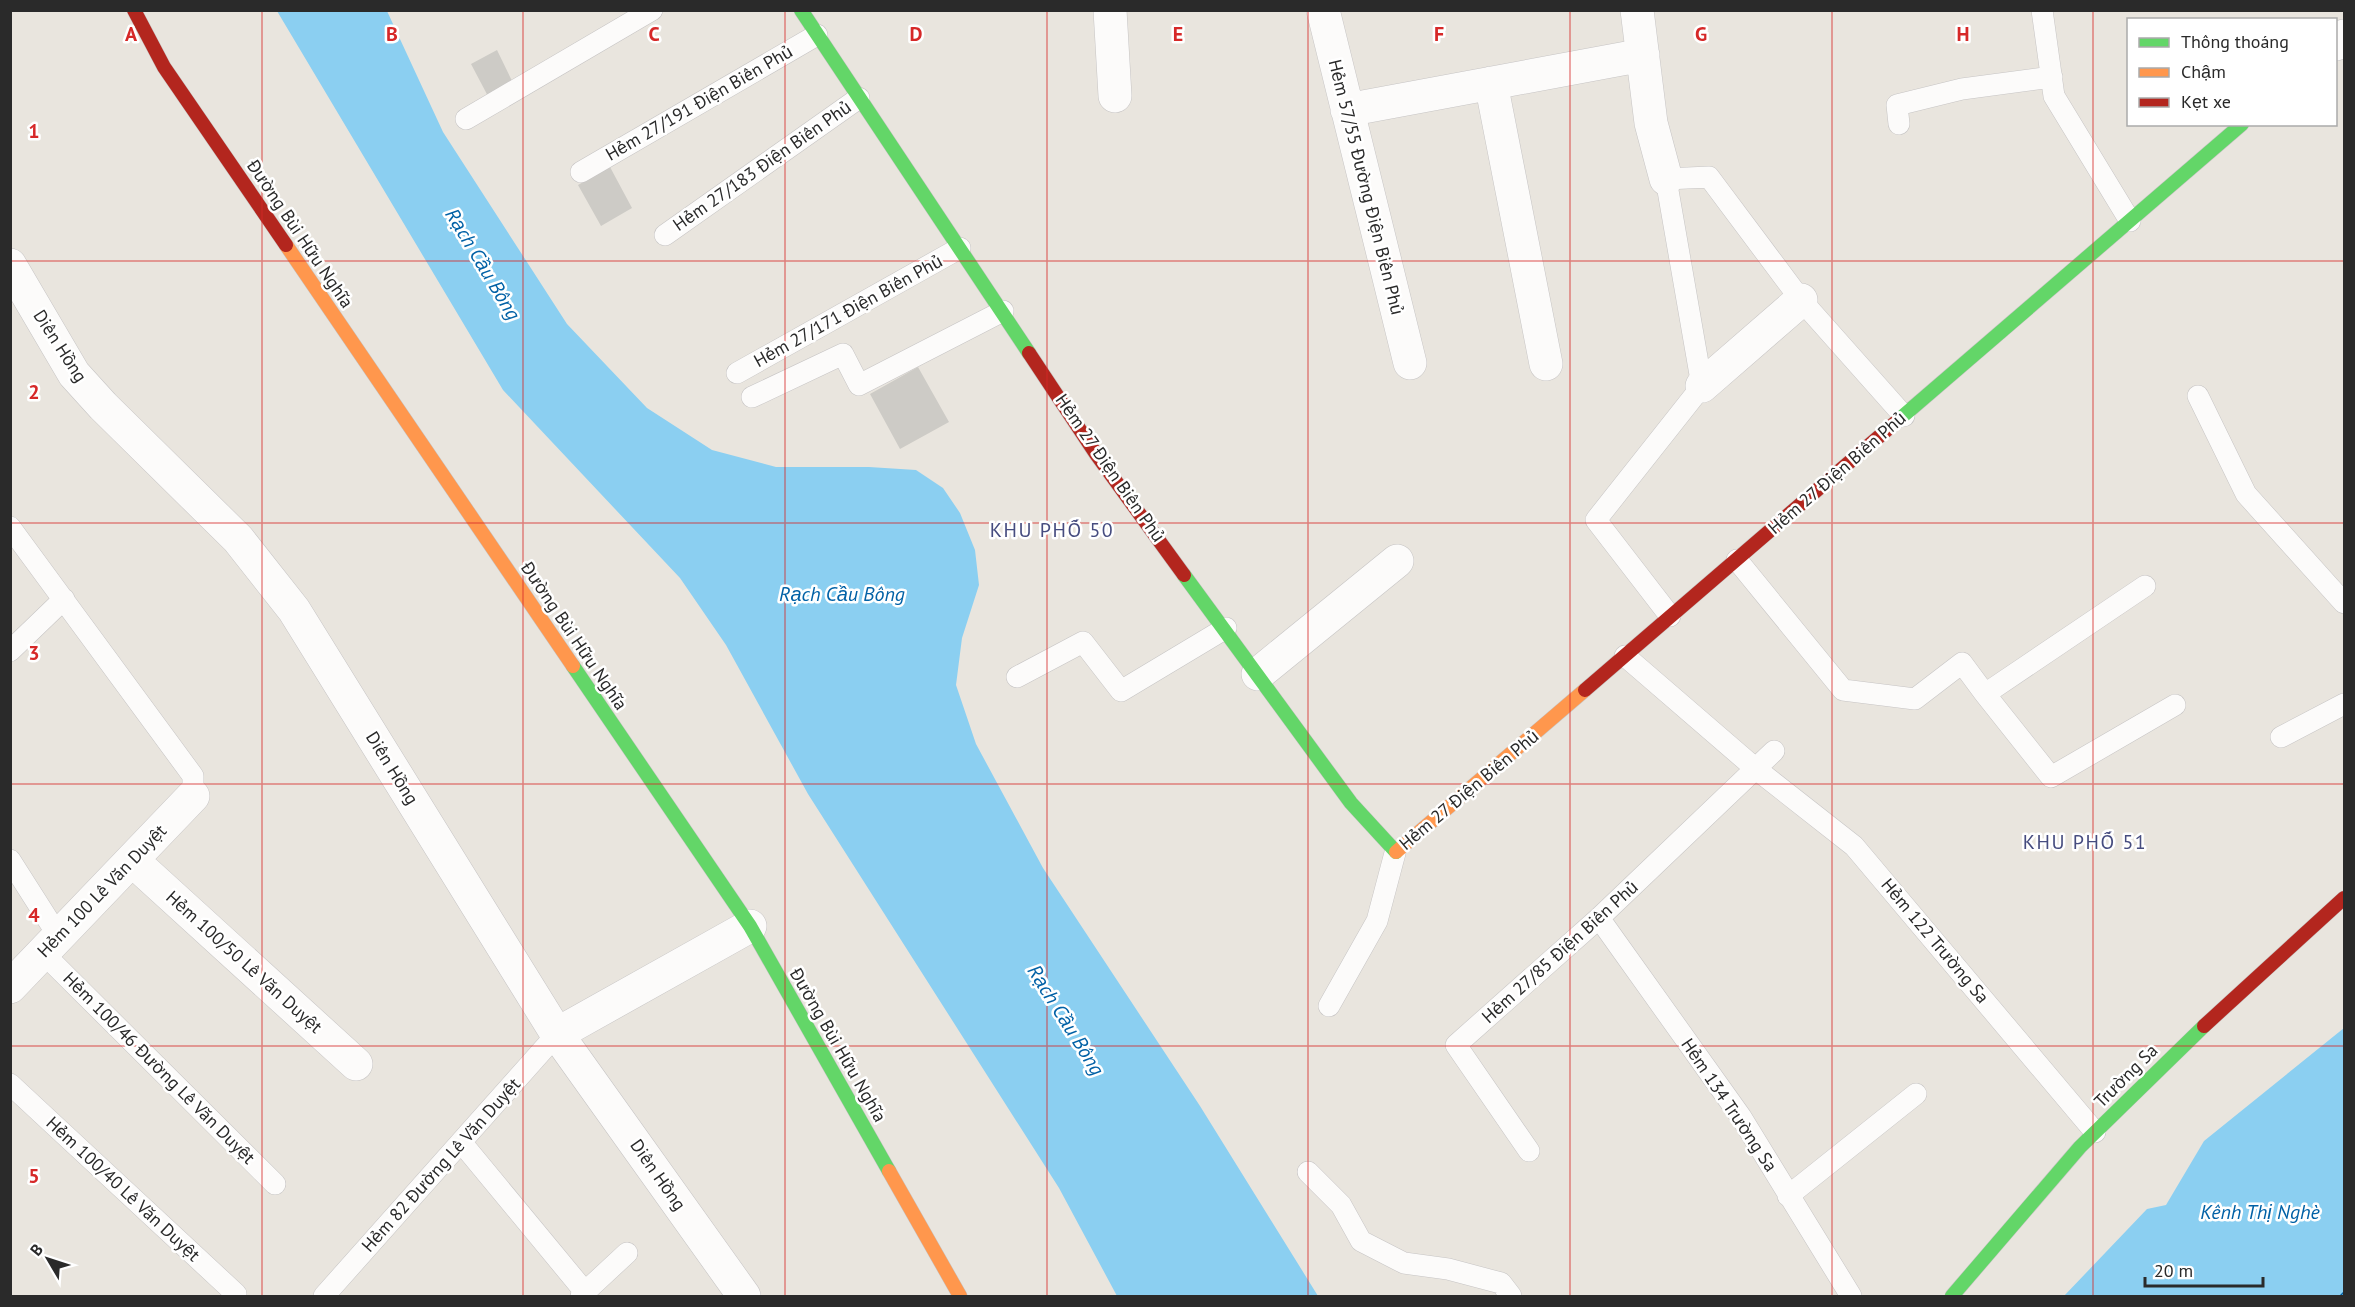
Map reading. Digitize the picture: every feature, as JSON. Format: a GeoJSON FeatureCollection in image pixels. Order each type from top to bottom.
{"type":"FeatureCollection","features":[{"type":"Feature","properties":{"kind":"street","name":"Đường Bùi Hữu Nghĩa"},"geometry":{"type":"LineString","coordinates":[[134,10],[164,67],[750,926],[960,1296]]}},
{"type":"Feature","properties":{"kind":"street","name":"Hẻm 27 Điện Biên Phủ"},"geometry":{"type":"LineString","coordinates":[[801,10],[1096,454],[1226,628],[1351,803],[1395,853],[2240,126]]}},
{"type":"Feature","properties":{"kind":"street"},"geometry":{"type":"LineString","coordinates":[[1110,10],[1115,96]]}},
{"type":"Feature","properties":{"kind":"street","name":"Hẻm 57/55 Đường Điện Biên Phủ"},"geometry":{"type":"LineString","coordinates":[[1323,10],[1410,363]]}},
{"type":"Feature","properties":{"kind":"street"},"geometry":{"type":"LineString","coordinates":[[1637,10],[1652,123],[1666,179]]}},
{"type":"Feature","properties":{"kind":"street"},"geometry":{"type":"LineString","coordinates":[[1347,110],[1643,55]]}},
{"type":"Feature","properties":{"kind":"street"},"geometry":{"type":"LineString","coordinates":[[1491,83],[1546,364]]}},
{"type":"Feature","properties":{"kind":"street","name":"Diên Hồng"},"geometry":{"type":"LineString","coordinates":[[10,265],[74,374],[103,406],[238,539],[294,610],[557,1034],[744,1296]]}},
{"type":"Feature","properties":{"kind":"street"},"geometry":{"type":"LineString","coordinates":[[1702,386],[1801,300]]}},
{"type":"Feature","properties":{"kind":"street"},"geometry":{"type":"LineString","coordinates":[[1258,674],[1397,561]]}},
{"type":"Feature","properties":{"kind":"street","name":"Hẻm 100 Lê Văn Duyệt"},"geometry":{"type":"LineString","coordinates":[[10,987],[193,796]]}},
{"type":"Feature","properties":{"kind":"street","name":"Hẻm 100/50 Lê Văn Duyệt"},"geometry":{"type":"LineString","coordinates":[[132,860],[356,1064]]}},
{"type":"Feature","properties":{"kind":"street","name":"Trường Sa"},"geometry":{"type":"LineString","coordinates":[[1952,1296],[2095,1132],[2195,1034],[2344,898]]}},
{"type":"Feature","properties":{"kind":"street"},"geometry":{"type":"LineString","coordinates":[[557,1034],[750,926]]}},
{"type":"Feature","properties":{"kind":"lane"},"geometry":{"type":"LineString","coordinates":[[466,119],[652,10]]}},
{"type":"Feature","properties":{"kind":"lane"},"geometry":{"type":"LineString","coordinates":[[2043,10],[2054,96],[2130,221]]}},
{"type":"Feature","properties":{"kind":"lane","name":"Hẻm 27/191 Điện Biên Phủ"},"geometry":{"type":"LineString","coordinates":[[581,172],[817,35]]}},
{"type":"Feature","properties":{"kind":"lane"},"geometry":{"type":"LineString","coordinates":[[1899,124],[1898,105],[1962,89],[2052,77]]}},
{"type":"Feature","properties":{"kind":"lane","name":"Hẻm 27/183 Điện Biên Phủ"},"geometry":{"type":"LineString","coordinates":[[665,235],[859,98]]}},
{"type":"Feature","properties":{"kind":"lane"},"geometry":{"type":"LineString","coordinates":[[1670,616],[1596,520],[1702,386],[1666,179],[1708,177],[1801,300],[1904,416]]}},
{"type":"Feature","properties":{"kind":"lane","name":"Hẻm 27/171 Điện Biên Phủ"},"geometry":{"type":"LineString","coordinates":[[737,373],[960,248]]}},
{"type":"Feature","properties":{"kind":"lane"},"geometry":{"type":"LineString","coordinates":[[752,397],[843,354],[859,385],[1003,311]]}},
{"type":"Feature","properties":{"kind":"lane"},"geometry":{"type":"LineString","coordinates":[[2198,396],[2246,494],[2344,603]]}},
{"type":"Feature","properties":{"kind":"lane"},"geometry":{"type":"LineString","coordinates":[[10,527],[193,776],[193,796]]}},
{"type":"Feature","properties":{"kind":"lane"},"geometry":{"type":"LineString","coordinates":[[1737,560],[1843,690],[1915,699],[1962,663],[2051,777],[2175,705]]}},
{"type":"Feature","properties":{"kind":"lane"},"geometry":{"type":"LineString","coordinates":[[1984,694],[2145,586]]}},
{"type":"Feature","properties":{"kind":"lane"},"geometry":{"type":"LineString","coordinates":[[10,651],[64,599]]}},
{"type":"Feature","properties":{"kind":"lane"},"geometry":{"type":"LineString","coordinates":[[1017,677],[1083,642],[1120,692],[1226,628]]}},
{"type":"Feature","properties":{"kind":"lane"},"geometry":{"type":"LineString","coordinates":[[1625,656],[1756,769]]}},
{"type":"Feature","properties":{"kind":"lane"},"geometry":{"type":"LineString","coordinates":[[2281,737],[2344,704]]}},
{"type":"Feature","properties":{"kind":"lane","name":"Hẻm 27/85 Điện Biên Phủ"},"geometry":{"type":"LineString","coordinates":[[1529,1151],[1456,1045],[1599,918],[1774,751]]}},
{"type":"Feature","properties":{"kind":"lane","name":"Hẻm 122 Trường Sa"},"geometry":{"type":"LineString","coordinates":[[1756,769],[1854,846],[2095,1132]]}},
{"type":"Feature","properties":{"kind":"lane"},"geometry":{"type":"LineString","coordinates":[[1329,1006],[1377,921],[1395,853]]}},
{"type":"Feature","properties":{"kind":"lane","name":"Hẻm 100/46 Đường Lê Văn Duyệt"},"geometry":{"type":"LineString","coordinates":[[10,860],[51,945],[275,1184]]}},
{"type":"Feature","properties":{"kind":"lane","name":"Hẻm 134 Trường Sa"},"geometry":{"type":"LineString","coordinates":[[1599,918],[1741,1117],[1848,1295]]}},
{"type":"Feature","properties":{"kind":"lane","name":"Hẻm 82 Đường Lê Văn Duyệt"},"geometry":{"type":"LineString","coordinates":[[324,1296],[557,1034]]}},
{"type":"Feature","properties":{"kind":"lane","name":"Hẻm 100/40 Lê Văn Duyệt"},"geometry":{"type":"LineString","coordinates":[[10,1084],[236,1294]]}},
{"type":"Feature","properties":{"kind":"lane"},"geometry":{"type":"LineString","coordinates":[[1788,1196],[1916,1094]]}},
{"type":"Feature","properties":{"kind":"lane"},"geometry":{"type":"LineString","coordinates":[[460,1143],[583,1294],[627,1253]]}},
{"type":"Feature","properties":{"kind":"lane"},"geometry":{"type":"LineString","coordinates":[[1308,1172],[1341,1205],[1361,1241],[1404,1263],[1448,1269],[1501,1283],[1511,1296]]}},
{"type":"Feature","properties":{"kind":"water","name":"Rạch Cầu Bông"},"geometry":{"type":"Polygon","coordinates":[[[277,11],[387,11],[443,132],[567,324],[647,408],[712,450],[776,467],[869,467],[916,470],[943,488],[960,513],[975,550],[979,585],[962,638],[956,685],[976,744],[1043,868],[1200,1106],[1318,1296],[1117,1296],[1059,1188],[808,794],[726,645],[680,578],[503,390],[277,11]]]}},
{"type":"Feature","properties":{"kind":"water","name":"Kênh Thị Nghè"},"geometry":{"type":"Polygon","coordinates":[[[2344,1028],[2344,1296],[2064,1296],[2147,1209],[2166,1205],[2204,1141],[2344,1028]]]}},
{"type":"Feature","properties":{"kind":"building"},"geometry":{"type":"Polygon","coordinates":[[[497,50],[513,83],[490,100],[471,64],[497,50]]]}},
{"type":"Feature","properties":{"kind":"building"},"geometry":{"type":"Polygon","coordinates":[[[610,167],[632,208],[601,226],[578,185],[610,167]]]}},
{"type":"Feature","properties":{"kind":"building"},"geometry":{"type":"Polygon","coordinates":[[[918,367],[949,422],[900,449],[870,394],[918,367]]]}},
{"type":"Feature","properties":{"kind":"ferry route"},"geometry":{"type":"LineString","coordinates":[[2340,1296],[2344,1292]]}},
{"type":"Feature","properties":{"kind":"traffic: fast"},"geometry":{"type":"LineString","coordinates":[[801,10],[1029,353]]}},
{"type":"Feature","properties":{"kind":"traffic: fast"},"geometry":{"type":"LineString","coordinates":[[1896,422],[2240,126]]}},
{"type":"Feature","properties":{"kind":"traffic: fast"},"geometry":{"type":"LineString","coordinates":[[1184,575],[1351,803],[1396,852]]}},
{"type":"Feature","properties":{"kind":"traffic: fast"},"geometry":{"type":"LineString","coordinates":[[573,666],[750,926],[889,1171]]}},
{"type":"Feature","properties":{"kind":"traffic: fast"},"geometry":{"type":"LineString","coordinates":[[1952,1296],[2080,1147],[2204,1026]]}},
{"type":"Feature","properties":{"kind":"traffic: slow"},"geometry":{"type":"LineString","coordinates":[[286,245],[573,666]]}},
{"type":"Feature","properties":{"kind":"traffic: slow"},"geometry":{"type":"LineString","coordinates":[[1396,852],[1585,690]]}},
{"type":"Feature","properties":{"kind":"traffic: slow"},"geometry":{"type":"LineString","coordinates":[[889,1171],[960,1296]]}},
{"type":"Feature","properties":{"kind":"traffic: jam"},"geometry":{"type":"LineString","coordinates":[[134,10],[164,67],[286,245]]}},
{"type":"Feature","properties":{"kind":"traffic: jam"},"geometry":{"type":"LineString","coordinates":[[1029,353],[1096,454],[1184,575]]}},
{"type":"Feature","properties":{"kind":"traffic: jam"},"geometry":{"type":"LineString","coordinates":[[1585,690],[1896,422]]}},
{"type":"Feature","properties":{"kind":"traffic: jam"},"geometry":{"type":"LineString","coordinates":[[2204,1026],[2344,898]]}},
{"type":"Feature","properties":{"kind":"district","name":"KHU PHỐ 50"},"geometry":{"type":"Point","coordinates":[1052,530]}},
{"type":"Feature","properties":{"kind":"district","name":"KHU PHỐ 51"},"geometry":{"type":"Point","coordinates":[2085,842]}}]}
